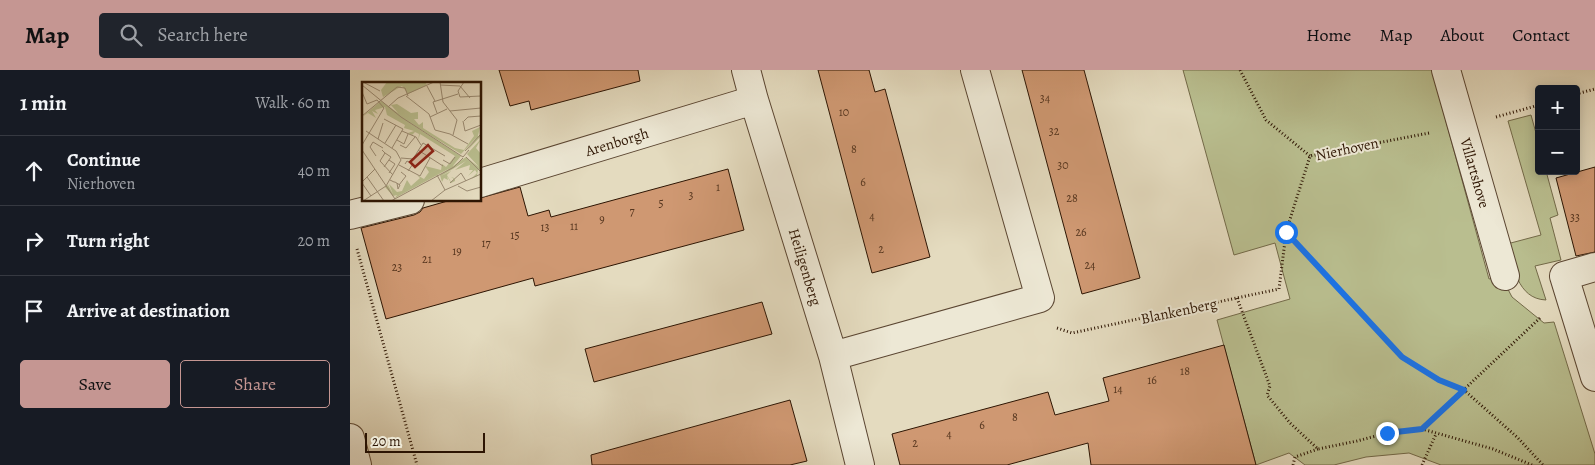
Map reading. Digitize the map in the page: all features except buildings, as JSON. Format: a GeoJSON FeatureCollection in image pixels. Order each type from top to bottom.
{"type":"FeatureCollection","features":[{"type":"Feature","properties":{"kind":"street","name":"Heiligenberg"},"geometry":{"type":"LineString","coordinates":[[746,70],[833,356],[860,465]]}},
{"type":"Feature","properties":{"kind":"street"},"geometry":{"type":"LineString","coordinates":[[833,356],[1040,298],[975,70]]}},
{"type":"Feature","properties":{"kind":"street","name":"Villartshove"},"geometry":{"type":"LineString","coordinates":[[1446,70],[1505,276]]}},
{"type":"Feature","properties":{"kind":"street","name":"Arenborgh"},"geometry":{"type":"LineString","coordinates":[[481,183],[754,100]]}},
{"type":"Feature","properties":{"kind":"street"},"geometry":{"type":"LineString","coordinates":[[350,214],[406,201]]}},
{"type":"Feature","properties":{"kind":"street"},"geometry":{"type":"LineString","coordinates":[[1595,267],[1564,276],[1595,376]]}},
{"type":"Feature","properties":{"kind":"street"},"geometry":{"type":"LineString","coordinates":[[350,438],[357,465]]}},
{"type":"Feature","properties":{"kind":"path"},"geometry":{"type":"LineString","coordinates":[[1240,70],[1266,120],[1310,156]]}},
{"type":"Feature","properties":{"kind":"path"},"geometry":{"type":"LineString","coordinates":[[1580,93],[1595,89]]}},
{"type":"Feature","properties":{"kind":"path","name":"Nierhoven"},"geometry":{"type":"LineString","coordinates":[[1286,232],[1310,156],[1462,126],[1535,106]]}},
{"type":"Feature","properties":{"kind":"path","name":"Blankenberg"},"geometry":{"type":"LineString","coordinates":[[1040,298],[1055,327],[1072,333],[1279,289],[1286,232]]}},
{"type":"Feature","properties":{"kind":"path"},"geometry":{"type":"LineString","coordinates":[[1286,232],[1402,357],[1439,380],[1464,390],[1518,438],[1543,465]]}},
{"type":"Feature","properties":{"kind":"path"},"geometry":{"type":"LineString","coordinates":[[355,244],[416,465]]}},
{"type":"Feature","properties":{"kind":"path"},"geometry":{"type":"LineString","coordinates":[[1422,429],[1556,302],[1564,276]]}},
{"type":"Feature","properties":{"kind":"path"},"geometry":{"type":"LineString","coordinates":[[1237,298],[1270,386],[1267,395],[1290,423],[1318,449]]}},
{"type":"Feature","properties":{"kind":"path"},"geometry":{"type":"LineString","coordinates":[[1293,465],[1295,457],[1318,449],[1387,433],[1422,429],[1493,449],[1532,465]]}},
{"type":"Feature","properties":{"kind":"path"},"geometry":{"type":"LineString","coordinates":[[1422,465],[1436,434]]}},
{"type":"Feature","properties":{"kind":"green space"},"geometry":{"type":"Polygon","coordinates":[[[1183,70],[1432,70],[1489,279],[1501,276],[1512,297],[1544,323],[1554,322],[1595,454],[1595,465],[1441,465],[1409,453],[1366,457],[1334,465],[1305,465],[1289,453],[1256,465],[1217,320],[1290,299],[1275,243],[1234,255],[1183,70]]]}},
{"type":"Feature","properties":{"kind":"green space"},"geometry":{"type":"Polygon","coordinates":[[[1531,115],[1535,130],[1535,175],[1547,175],[1558,215],[1550,218],[1561,260],[1535,266],[1546,300],[1536,298],[1522,287],[1514,271],[1507,244],[1541,235],[1508,121],[1531,115]]]}},
{"type":"Feature","properties":{"kind":"route"},"geometry":{"type":"LineString","coordinates":[[1286,232],[1402,357],[1439,380],[1464,390],[1422,429],[1387,433]]}}]}
